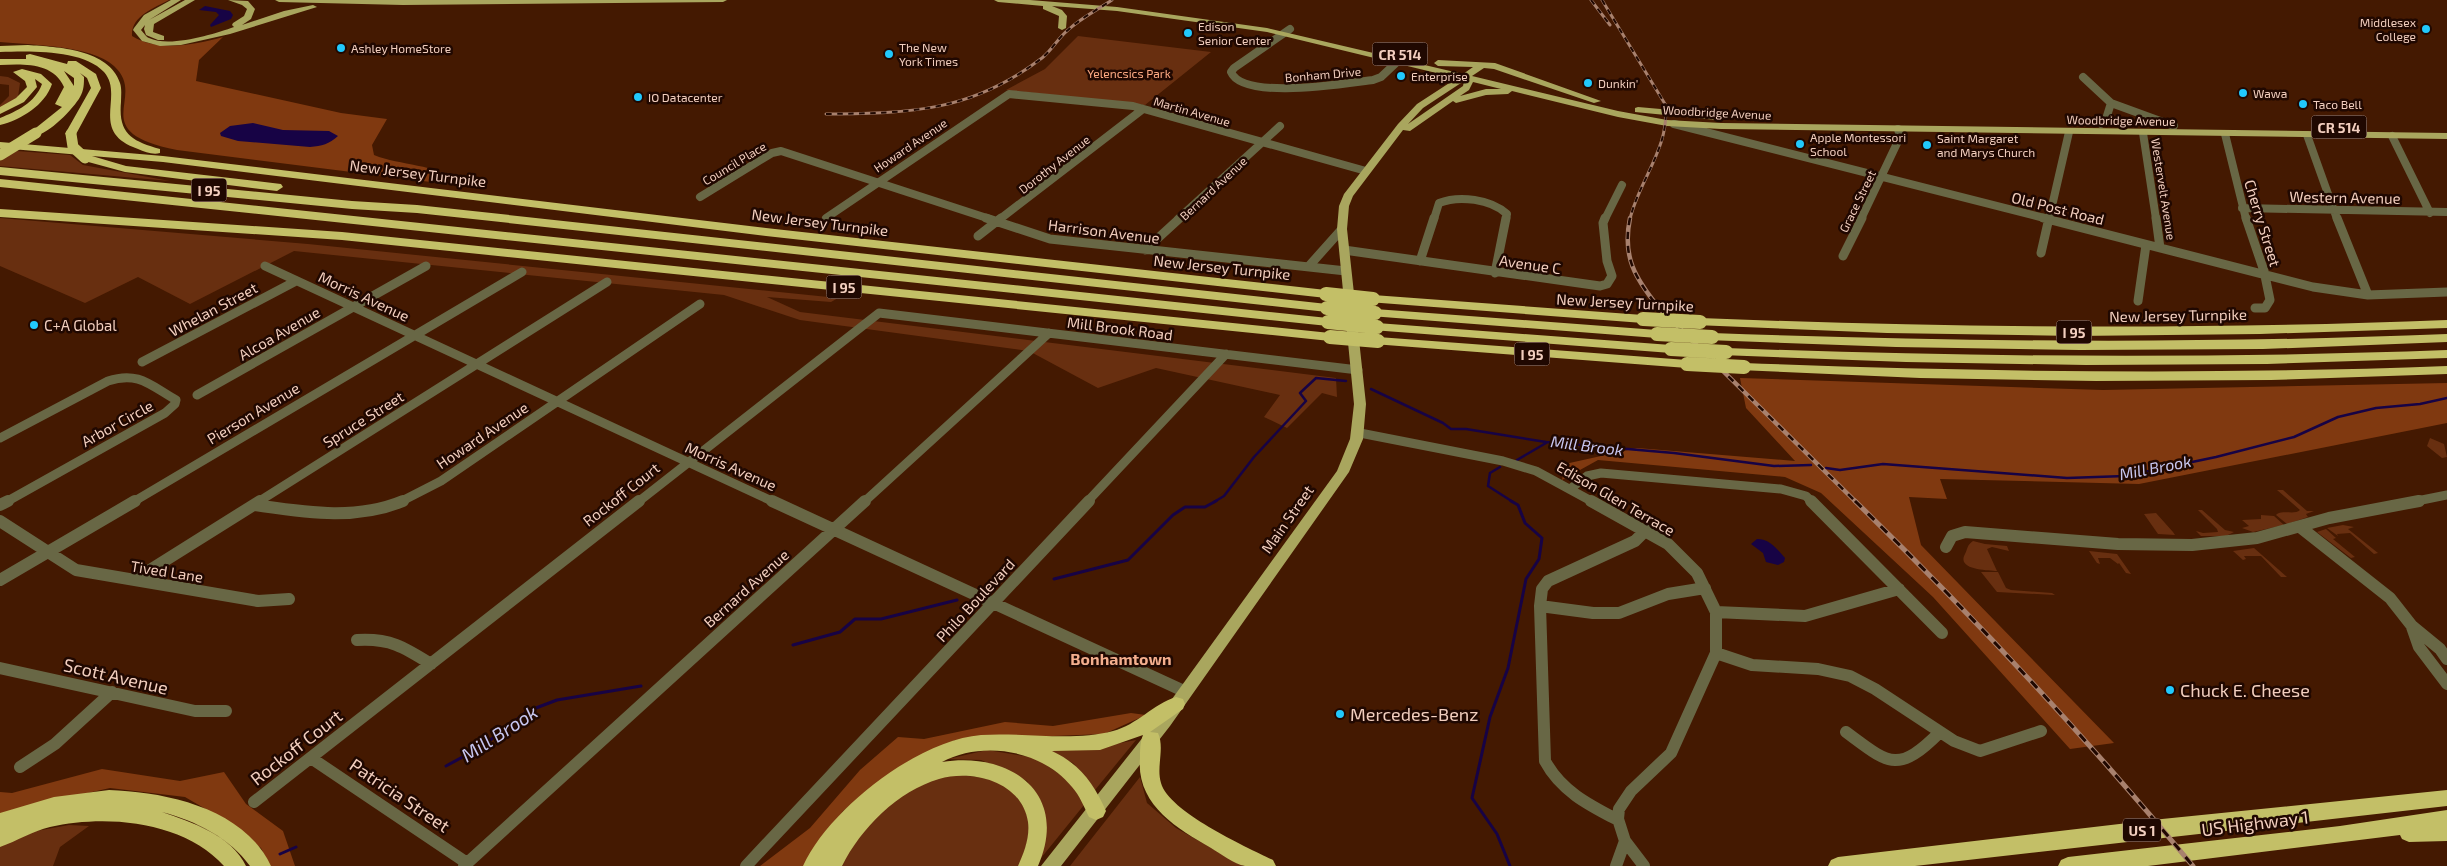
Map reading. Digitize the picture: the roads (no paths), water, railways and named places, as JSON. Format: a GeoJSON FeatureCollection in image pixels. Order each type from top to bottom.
{"type":"FeatureCollection","features":[{"type":"Feature","properties":{"kind":"highway"},"geometry":{"type":"LineString","coordinates":[[0,49],[62,52],[95,61],[103,66],[114,78],[116,92],[114,121],[120,134],[144,148],[200,159],[211,164]]}},
{"type":"Feature","properties":{"kind":"highway"},"geometry":{"type":"LineString","coordinates":[[0,53],[32,54],[60,59],[79,66],[92,76],[96,88],[94,95],[71,134],[73,147],[84,158],[125,169],[331,194],[417,208]]}},
{"type":"Feature","properties":{"kind":"highway"},"geometry":{"type":"LineString","coordinates":[[0,155],[32,133],[71,102],[80,84],[79,77],[74,71],[54,62],[14,54]]}},
{"type":"Feature","properties":{"kind":"highway"},"geometry":{"type":"LineString","coordinates":[[0,62],[24,62],[55,69],[67,80],[68,87],[60,104],[32,133],[0,150]]}},
{"type":"Feature","properties":{"kind":"highway"},"geometry":{"type":"LineString","coordinates":[[0,69],[36,75],[43,78],[46,84],[46,90],[24,110],[0,122]]}},
{"type":"Feature","properties":{"kind":"highway"},"geometry":{"type":"LineString","coordinates":[[0,111],[20,100],[32,87],[30,79],[18,72]]}},
{"type":"Feature","properties":{"kind":"highway","name":"New Jersey Turnpike"},"geometry":{"type":"LineString","coordinates":[[0,145],[211,164],[776,234],[1327,308]]}},
{"type":"Feature","properties":{"kind":"highway","name":"New Jersey Turnpike"},"geometry":{"type":"LineString","coordinates":[[0,171],[343,204],[417,208],[691,240],[1375,313],[1671,349],[1937,359],[2119,361],[2447,354]]}},
{"type":"Feature","properties":{"kind":"highway","name":"New Jersey Turnpike"},"geometry":{"type":"LineString","coordinates":[[0,183],[1375,313],[1657,334],[1926,345],[2063,347],[2257,345],[2447,338]]}},
{"type":"Feature","properties":{"kind":"highway"},"geometry":{"type":"LineString","coordinates":[[0,191],[145,202],[186,201]]}},
{"type":"Feature","properties":{"kind":"highway","name":"I 95"},"geometry":{"type":"LineString","coordinates":[[0,213],[342,236],[1330,337],[1687,364],[1942,374],[2143,377],[2447,370]]}},
{"type":"Feature","properties":{"kind":"highway","name":"New Jersey Turnpike"},"geometry":{"type":"LineString","coordinates":[[1375,313],[1643,319],[1918,330],[2099,333],[2288,330],[2447,324]]}},
{"type":"Feature","properties":{"kind":"highway"},"geometry":{"type":"LineString","coordinates":[[813,866],[831,838],[865,801],[923,763],[955,747],[1004,743],[1101,742],[1128,735],[1181,698]]}},
{"type":"Feature","properties":{"kind":"highway"},"geometry":{"type":"LineString","coordinates":[[1151,739],[1150,779],[1160,799],[1206,834],[1266,866]]}},
{"type":"Feature","properties":{"kind":"highway"},"geometry":{"type":"LineString","coordinates":[[1004,743],[1042,755],[1061,764],[1080,782],[1090,795],[1096,811]]}},
{"type":"Feature","properties":{"kind":"highway"},"geometry":{"type":"LineString","coordinates":[[831,866],[850,835],[888,798],[918,779],[941,770],[959,768],[990,771],[1003,776],[1015,783],[1030,800],[1038,822],[1038,832],[1028,866]]}},
{"type":"Feature","properties":{"kind":"highway"},"geometry":{"type":"LineString","coordinates":[[0,822],[39,809],[95,798],[141,800],[186,810],[208,820],[240,840],[252,851],[262,866]]}},
{"type":"Feature","properties":{"kind":"highway","name":"US 1"},"geometry":{"type":"LineString","coordinates":[[1838,866],[2162,828],[2447,798]]}},
{"type":"Feature","properties":{"kind":"highway"},"geometry":{"type":"LineString","coordinates":[[0,838],[14,830],[53,818],[99,811],[124,812],[167,822],[191,832],[222,851],[236,866]]}},
{"type":"Feature","properties":{"kind":"highway","name":"US Highway 1"},"geometry":{"type":"LineString","coordinates":[[2068,866],[2340,835],[2447,819]]}},
{"type":"Feature","properties":{"kind":"highway"},"geometry":{"type":"LineString","coordinates":[[2340,835],[2447,832]]}},
{"type":"Feature","properties":{"kind":"main road"},"geometry":{"type":"LineString","coordinates":[[177,0],[142,21],[138,28],[140,36],[158,42],[192,41],[307,8],[402,3]]}},
{"type":"Feature","properties":{"kind":"main road"},"geometry":{"type":"LineString","coordinates":[[191,0],[154,20],[148,27],[149,33],[162,38],[180,39],[206,35],[226,29],[243,21],[251,12],[247,4],[232,0]]}},
{"type":"Feature","properties":{"kind":"main road"},"geometry":{"type":"LineString","coordinates":[[278,0],[402,3],[722,0]]}},
{"type":"Feature","properties":{"kind":"main road","name":"Woodbridge Avenue"},"geometry":{"type":"LineString","coordinates":[[998,0],[1154,13],[1287,32],[1423,67],[1469,74],[1648,112],[1683,116],[2174,126],[2447,128]]}},
{"type":"Feature","properties":{"kind":"main road","name":"Woodbridge Avenue"},"geometry":{"type":"LineString","coordinates":[[1078,0],[1186,12],[1436,63],[1541,96],[1624,116],[1667,123],[2069,132],[2444,136]]}},
{"type":"Feature","properties":{"kind":"main road"},"geometry":{"type":"LineString","coordinates":[[1017,1],[1059,12],[1063,16],[1062,28]]}},
{"type":"Feature","properties":{"kind":"main road"},"geometry":{"type":"LineString","coordinates":[[1436,63],[1483,65],[1502,68],[1597,101]]}},
{"type":"Feature","properties":{"kind":"main road"},"geometry":{"type":"LineString","coordinates":[[1469,74],[1483,65]]}},
{"type":"Feature","properties":{"kind":"main road"},"geometry":{"type":"LineString","coordinates":[[1420,106],[1438,82],[1440,75],[1423,67]]}},
{"type":"Feature","properties":{"kind":"main road","name":"Main Street"},"geometry":{"type":"LineString","coordinates":[[1050,866],[1096,811],[1151,739],[1343,472],[1357,445],[1360,433],[1358,370],[1342,228],[1344,206],[1366,171],[1420,106],[1469,74]]}},
{"type":"Feature","properties":{"kind":"main road","name":"Main Street"},"geometry":{"type":"LineString","coordinates":[[1390,142],[1466,88],[1469,83],[1469,74]]}},
{"type":"Feature","properties":{"kind":"main road"},"geometry":{"type":"LineString","coordinates":[[1438,107],[1486,92],[1508,91],[1541,96]]}},
{"type":"Feature","properties":{"kind":"main road"},"geometry":{"type":"LineString","coordinates":[[1874,121],[1898,129]]}},
{"type":"Feature","properties":{"kind":"street","name":"Bonham Drive"},"geometry":{"type":"LineString","coordinates":[[1287,32],[1234,68],[1231,72],[1233,77],[1243,82],[1270,88],[1316,87],[1373,80],[1381,77],[1398,61]]}},
{"type":"Feature","properties":{"kind":"street"},"geometry":{"type":"LineString","coordinates":[[2082,77],[2111,103],[2174,126]]}},
{"type":"Feature","properties":{"kind":"street"},"geometry":{"type":"LineString","coordinates":[[1310,79],[1316,87]]}},
{"type":"Feature","properties":{"kind":"street","name":"Martin Avenue"},"geometry":{"type":"LineString","coordinates":[[1008,94],[1143,109],[1366,171]]}},
{"type":"Feature","properties":{"kind":"street","name":"Howard Avenue"},"geometry":{"type":"LineString","coordinates":[[826,218],[1008,94]]}},
{"type":"Feature","properties":{"kind":"street"},"geometry":{"type":"LineString","coordinates":[[2101,124],[2106,120],[2111,103]]}},
{"type":"Feature","properties":{"kind":"street","name":"Dorothy Avenue"},"geometry":{"type":"LineString","coordinates":[[978,236],[1143,109]]}},
{"type":"Feature","properties":{"kind":"street","name":"Old Post Road"},"geometry":{"type":"LineString","coordinates":[[1667,123],[2265,276],[2339,292],[2368,294],[2447,292]]}},
{"type":"Feature","properties":{"kind":"street","name":"Bernard Avenue"},"geometry":{"type":"LineString","coordinates":[[1145,250],[1280,126]]}},
{"type":"Feature","properties":{"kind":"street","name":"Grace Street"},"geometry":{"type":"LineString","coordinates":[[1843,256],[1886,170],[1900,137],[1898,129]]}},
{"type":"Feature","properties":{"kind":"street"},"geometry":{"type":"LineString","coordinates":[[2041,253],[2069,132]]}},
{"type":"Feature","properties":{"kind":"street","name":"Westervelt Avenue"},"geometry":{"type":"LineString","coordinates":[[2143,133],[2160,248]]}},
{"type":"Feature","properties":{"kind":"street","name":"Cherry Street"},"geometry":{"type":"LineString","coordinates":[[2225,134],[2242,208],[2265,276],[2269,304],[2265,308],[2255,308]]}},
{"type":"Feature","properties":{"kind":"street"},"geometry":{"type":"LineString","coordinates":[[2307,135],[2334,211],[2368,294]]}},
{"type":"Feature","properties":{"kind":"street"},"geometry":{"type":"LineString","coordinates":[[2392,136],[2430,212]]}},
{"type":"Feature","properties":{"kind":"street","name":"Harrison Avenue"},"geometry":{"type":"LineString","coordinates":[[780,152],[1050,239],[1346,270]]}},
{"type":"Feature","properties":{"kind":"street","name":"Council Place"},"geometry":{"type":"LineString","coordinates":[[700,197],[772,153],[780,152]]}},
{"type":"Feature","properties":{"kind":"street"},"geometry":{"type":"LineString","coordinates":[[1857,172],[1874,174],[1886,170]]}},
{"type":"Feature","properties":{"kind":"street","name":"Avenue C"},"geometry":{"type":"LineString","coordinates":[[1344,250],[1590,286],[1607,284],[1612,276],[1607,261],[1603,223],[1622,185]]}},
{"type":"Feature","properties":{"kind":"street"},"geometry":{"type":"LineString","coordinates":[[1420,261],[1439,203],[1449,198],[1490,203],[1498,206],[1507,214],[1495,273]]}},
{"type":"Feature","properties":{"kind":"street","name":"Western Avenue"},"geometry":{"type":"LineString","coordinates":[[2242,208],[2447,212]]}},
{"type":"Feature","properties":{"kind":"street"},"geometry":{"type":"LineString","coordinates":[[2415,212],[2427,221]]}},
{"type":"Feature","properties":{"kind":"street"},"geometry":{"type":"LineString","coordinates":[[1309,266],[1342,228]]}},
{"type":"Feature","properties":{"kind":"street","name":"Westervelt Avenue"},"geometry":{"type":"LineString","coordinates":[[2138,301],[2146,245]]}},
{"type":"Feature","properties":{"kind":"street","name":"Morris Avenue"},"geometry":{"type":"LineString","coordinates":[[265,266],[687,463],[995,601],[1181,698]]}},
{"type":"Feature","properties":{"kind":"street","name":"Alcoa Avenue"},"geometry":{"type":"LineString","coordinates":[[198,395],[426,266]]}},
{"type":"Feature","properties":{"kind":"street","name":"Pierson Avenue"},"geometry":{"type":"LineString","coordinates":[[0,580],[522,272]]}},
{"type":"Feature","properties":{"kind":"street","name":"Whelan Street"},"geometry":{"type":"LineString","coordinates":[[142,362],[296,281]]}},
{"type":"Feature","properties":{"kind":"street","name":"Spruce Street"},"geometry":{"type":"LineString","coordinates":[[134,580],[607,282]]}},
{"type":"Feature","properties":{"kind":"street","name":"Howard Avenue"},"geometry":{"type":"LineString","coordinates":[[254,505],[334,516],[366,512],[393,505],[434,486],[700,304]]}},
{"type":"Feature","properties":{"kind":"street","name":"Mill Brook Road"},"geometry":{"type":"LineString","coordinates":[[879,313],[1358,370]]}},
{"type":"Feature","properties":{"kind":"street","name":"Rockoff Court"},"geometry":{"type":"LineString","coordinates":[[254,802],[879,313]]}},
{"type":"Feature","properties":{"kind":"street","name":"Bernard Avenue"},"geometry":{"type":"LineString","coordinates":[[466,864],[1049,333]]}},
{"type":"Feature","properties":{"kind":"street","name":"Philo Boulevard"},"geometry":{"type":"LineString","coordinates":[[746,866],[1226,354]]}},
{"type":"Feature","properties":{"kind":"street","name":"Arbor Circle"},"geometry":{"type":"LineString","coordinates":[[0,438],[108,381],[123,376],[135,377],[176,400],[175,404],[165,413],[0,505]]}},
{"type":"Feature","properties":{"kind":"street","name":"Edison Glen Terrace"},"geometry":{"type":"LineString","coordinates":[[1360,433],[1522,466],[1570,489],[1646,530],[1668,544],[1688,562],[1705,588],[1716,612],[1716,653],[1671,753],[1662,766],[1635,786],[1622,804],[1618,820]]}},
{"type":"Feature","properties":{"kind":"street"},"geometry":{"type":"LineString","coordinates":[[1570,489],[1587,476],[1601,473],[1794,492],[1812,500],[1942,633]]}},
{"type":"Feature","properties":{"kind":"street"},"geometry":{"type":"LineString","coordinates":[[1946,547],[1952,536],[1965,532],[2118,544],[2192,545],[2257,538],[2300,528],[2328,518],[2447,495]]}},
{"type":"Feature","properties":{"kind":"street","name":"Tived Lane"},"geometry":{"type":"LineString","coordinates":[[0,522],[76,570],[258,601],[289,599]]}},
{"type":"Feature","properties":{"kind":"street"},"geometry":{"type":"LineString","coordinates":[[2300,528],[2390,598],[2412,626],[2440,649],[2447,659]]}},
{"type":"Feature","properties":{"kind":"street"},"geometry":{"type":"LineString","coordinates":[[1644,866],[1625,841],[1618,820],[1584,802],[1565,788],[1549,770],[1545,762],[1540,606],[1542,589],[1548,581],[1635,541],[1646,530]]}},
{"type":"Feature","properties":{"kind":"street"},"geometry":{"type":"LineString","coordinates":[[1540,606],[1619,613],[1668,594],[1705,588]]}},
{"type":"Feature","properties":{"kind":"street"},"geometry":{"type":"LineString","coordinates":[[1716,612],[1805,616],[1899,589]]}},
{"type":"Feature","properties":{"kind":"street"},"geometry":{"type":"LineString","coordinates":[[2412,626],[2419,647],[2447,684]]}},
{"type":"Feature","properties":{"kind":"street"},"geometry":{"type":"LineString","coordinates":[[356,640],[376,638],[392,640],[431,664]]}},
{"type":"Feature","properties":{"kind":"street"},"geometry":{"type":"LineString","coordinates":[[1716,653],[1752,665],[1818,669],[1850,676],[1875,689],[1939,733],[1962,746],[1980,751],[2041,731]]}},
{"type":"Feature","properties":{"kind":"street","name":"Scott Avenue"},"geometry":{"type":"LineString","coordinates":[[0,668],[195,711],[226,711]]}},
{"type":"Feature","properties":{"kind":"street"},"geometry":{"type":"LineString","coordinates":[[20,767],[55,744],[112,692]]}},
{"type":"Feature","properties":{"kind":"street"},"geometry":{"type":"LineString","coordinates":[[1846,732],[1883,759],[1902,761],[1939,733]]}},
{"type":"Feature","properties":{"kind":"street","name":"Patricia Street"},"geometry":{"type":"LineString","coordinates":[[311,758],[466,864]]}},
{"type":"Feature","properties":{"kind":"street"},"geometry":{"type":"LineString","coordinates":[[1616,866],[1625,841]]}},
{"type":"Feature","properties":{"kind":"waterway","name":"Mill Brook"},"geometry":{"type":"LineString","coordinates":[[1214,502],[1224,496],[1254,457],[1306,401],[1300,393],[1316,378],[1346,381]]}},
{"type":"Feature","properties":{"kind":"waterway","name":"Mill Brook"},"geometry":{"type":"LineString","coordinates":[[1371,389],[1443,423],[1451,429],[1466,429],[1546,442],[1674,453],[1774,466],[1811,465]]}},
{"type":"Feature","properties":{"kind":"waterway","name":"Mill Brook"},"geometry":{"type":"LineString","coordinates":[[1826,468],[1840,470],[1883,464],[2067,478],[2125,476],[2216,457],[2294,437],[2338,417],[2376,408],[2420,404],[2447,398]]}},
{"type":"Feature","properties":{"kind":"waterway"},"geometry":{"type":"LineString","coordinates":[[1517,460],[1546,443]]}},
{"type":"Feature","properties":{"kind":"waterway"},"geometry":{"type":"LineString","coordinates":[[1500,467],[1490,473],[1488,486],[1513,502]]}},
{"type":"Feature","properties":{"kind":"waterway","name":"Mill Brook"},"geometry":{"type":"LineString","coordinates":[[1054,579],[1128,560],[1173,515],[1185,507],[1205,507],[1216,501]]}},
{"type":"Feature","properties":{"kind":"waterway"},"geometry":{"type":"LineString","coordinates":[[1510,866],[1497,834],[1472,798],[1490,717],[1508,668],[1526,579],[1539,559],[1542,538],[1525,523],[1518,505],[1511,501]]}},
{"type":"Feature","properties":{"kind":"waterway","name":"Mill Brook"},"geometry":{"type":"LineString","coordinates":[[793,645],[840,632],[855,619],[881,619],[957,600]]}},
{"type":"Feature","properties":{"kind":"waterway","name":"Mill Brook"},"geometry":{"type":"LineString","coordinates":[[446,766],[481,747],[528,711],[557,700],[641,686]]}},
{"type":"Feature","properties":{"kind":"waterway","name":"Mill Brook"},"geometry":{"type":"LineString","coordinates":[[280,854],[296,847]]}},
{"type":"Feature","properties":{"kind":"railway"},"geometry":{"type":"LineString","coordinates":[[826,114],[913,110],[940,106],[965,99],[1016,76],[1042,58],[1064,33],[1112,0]]}},
{"type":"Feature","properties":{"kind":"railway"},"geometry":{"type":"LineString","coordinates":[[1591,0],[1610,25]]}},
{"type":"Feature","properties":{"kind":"railway"},"geometry":{"type":"LineString","coordinates":[[1602,0],[1665,104],[1666,119],[1659,149],[1640,190],[1630,219]]}},
{"type":"Feature","properties":{"kind":"railway"},"geometry":{"type":"LineString","coordinates":[[1630,218],[1628,244],[1632,266],[1643,287],[1659,308],[1856,502]]}},
{"type":"Feature","properties":{"kind":"railway"},"geometry":{"type":"LineString","coordinates":[[1856,502],[2029,679],[2112,771],[2193,866]]}},
{"type":"Feature","properties":{"kind":"place","name":"Middlesex College"},"geometry":{"type":"Point","coordinates":[2426,29]}},
{"type":"Feature","properties":{"kind":"place","name":"Edison Senior Center"},"geometry":{"type":"Point","coordinates":[1188,33]}},
{"type":"Feature","properties":{"kind":"place","name":"Ashley HomeStore"},"geometry":{"type":"Point","coordinates":[341,48]}},
{"type":"Feature","properties":{"kind":"place","name":"The New York Times"},"geometry":{"type":"Point","coordinates":[889,54]}},
{"type":"Feature","properties":{"kind":"place","name":"Enterprise"},"geometry":{"type":"Point","coordinates":[1401,76]}},
{"type":"Feature","properties":{"kind":"place","name":"Dunkin'"},"geometry":{"type":"Point","coordinates":[1588,83]}},
{"type":"Feature","properties":{"kind":"place","name":"Wawa"},"geometry":{"type":"Point","coordinates":[2243,93]}},
{"type":"Feature","properties":{"kind":"place","name":"IO Datacenter"},"geometry":{"type":"Point","coordinates":[638,97]}},
{"type":"Feature","properties":{"kind":"place","name":"Taco Bell"},"geometry":{"type":"Point","coordinates":[2303,104]}},
{"type":"Feature","properties":{"kind":"place","name":"Apple Montessori School"},"geometry":{"type":"Point","coordinates":[1800,144]}},
{"type":"Feature","properties":{"kind":"place","name":"Saint Margaret and Marys Church"},"geometry":{"type":"Point","coordinates":[1927,145]}},
{"type":"Feature","properties":{"kind":"place","name":"C+A Global"},"geometry":{"type":"Point","coordinates":[34,325]}},
{"type":"Feature","properties":{"kind":"place","name":"Chuck E. Cheese"},"geometry":{"type":"Point","coordinates":[2170,690]}},
{"type":"Feature","properties":{"kind":"place","name":"Mercedes-Benz"},"geometry":{"type":"Point","coordinates":[1340,714]}},
{"type":"Feature","properties":{"kind":"district","name":"Bonhamtown"},"geometry":{"type":"Point","coordinates":[1121,658]}},
{"type":"Feature","properties":{"kind":"park label","name":"Yelencsics Park"},"geometry":{"type":"Point","coordinates":[1129,73]}}]}
